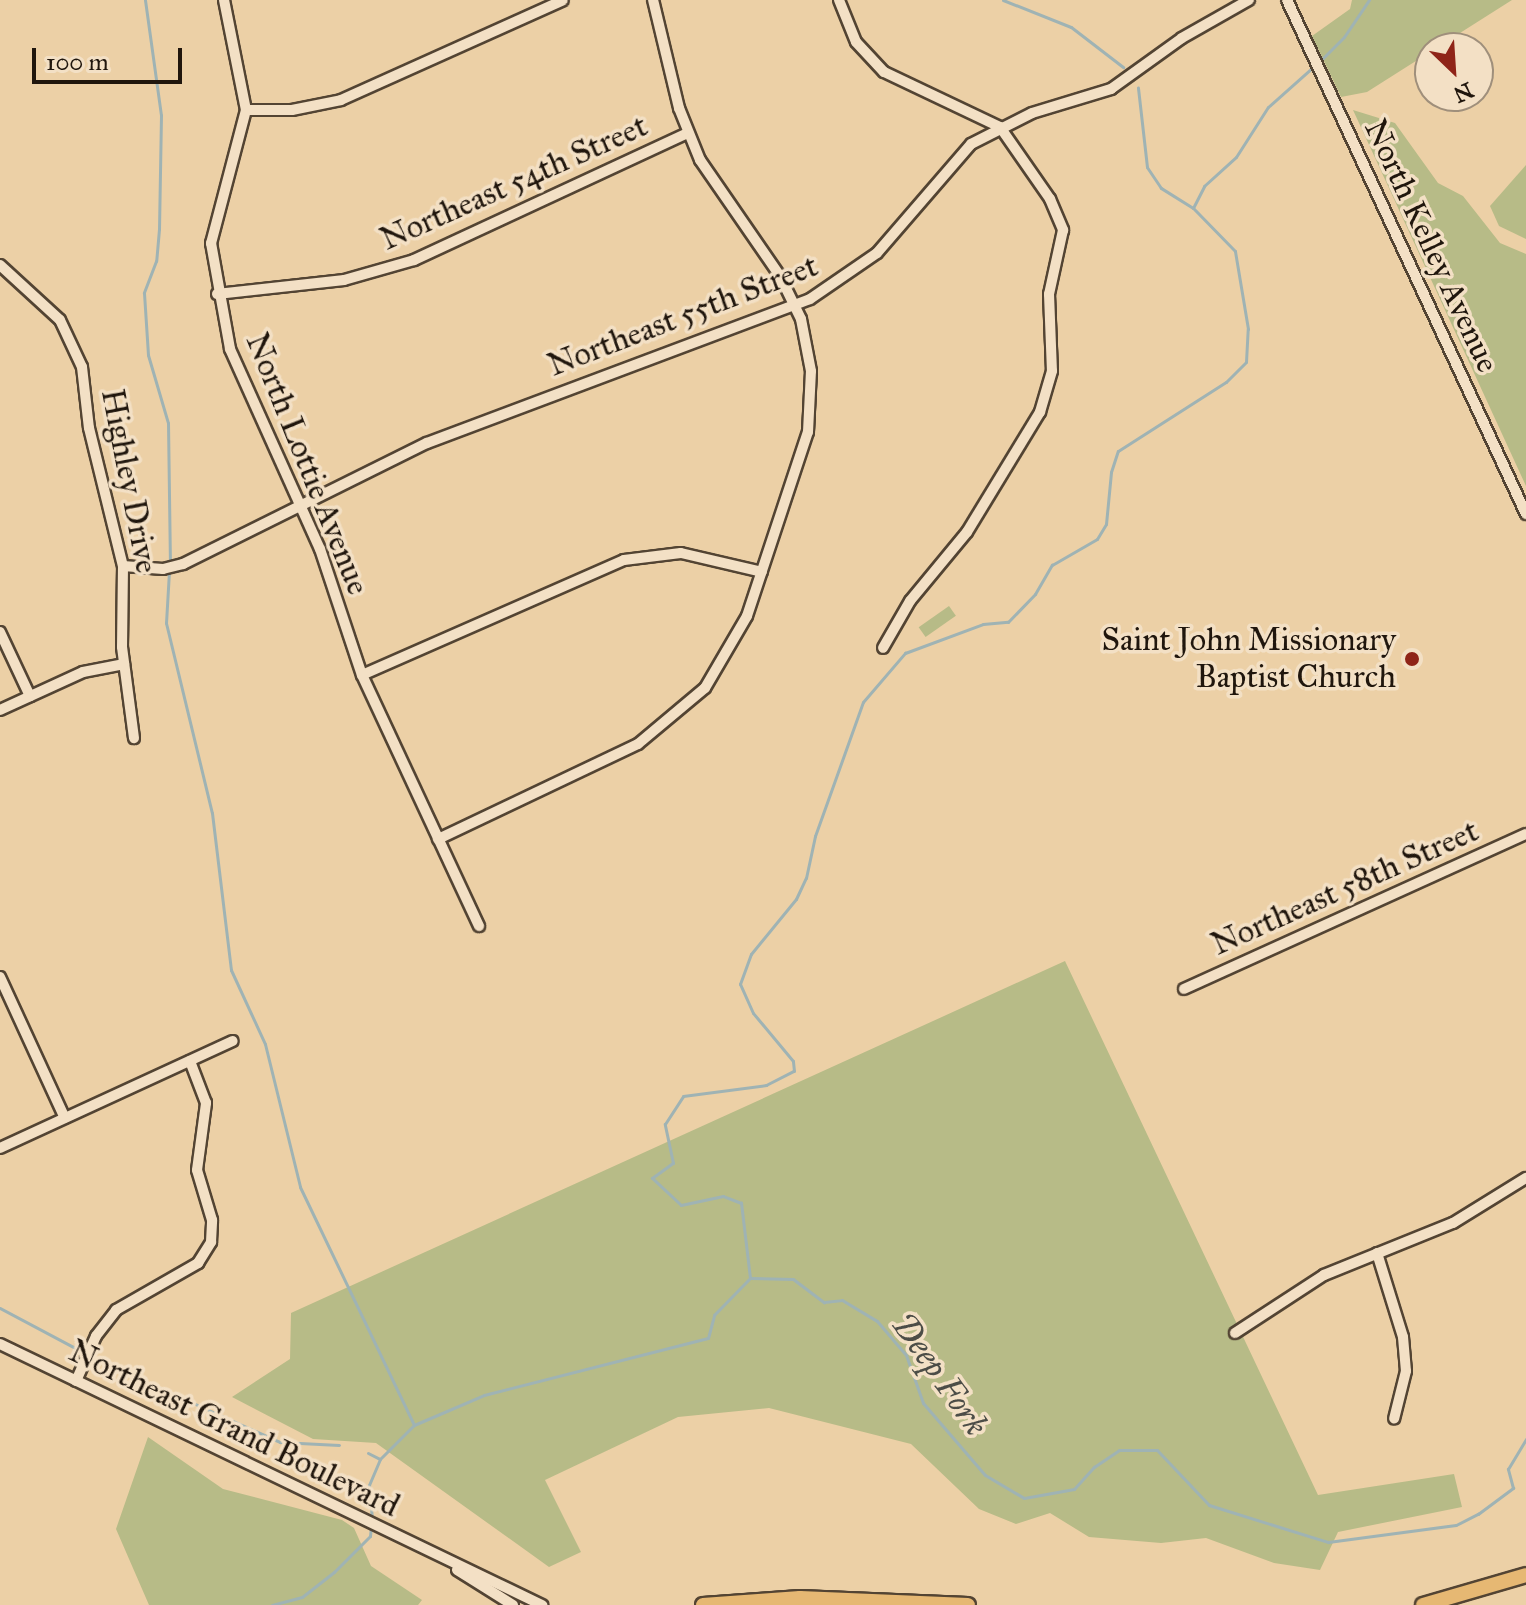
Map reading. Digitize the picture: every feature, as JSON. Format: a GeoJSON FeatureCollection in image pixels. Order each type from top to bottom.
{"type":"FeatureCollection","features":[{"type":"Feature","properties":{"kind":"highway"},"geometry":{"type":"LineString","coordinates":[[1467,1594],[1526,1563]]}},
{"type":"Feature","properties":{"kind":"highway"},"geometry":{"type":"LineString","coordinates":[[1423,1605],[1526,1575]]}},
{"type":"Feature","properties":{"kind":"highway"},"geometry":{"type":"LineString","coordinates":[[703,1605],[813,1598],[968,1605]]}},
{"type":"Feature","properties":{"kind":"street","name":"North Lottie Avenue"},"geometry":{"type":"LineString","coordinates":[[224,0],[246,110],[211,243],[217,294],[230,349],[301,505],[362,675],[479,926]]}},
{"type":"Feature","properties":{"kind":"street"},"geometry":{"type":"LineString","coordinates":[[246,110],[292,110],[341,100],[563,0]]}},
{"type":"Feature","properties":{"kind":"street"},"geometry":{"type":"LineString","coordinates":[[438,839],[638,744],[666,725],[705,688],[728,654],[762,572],[811,414],[811,371],[795,305],[780,276],[712,181],[688,133],[653,0]]}},
{"type":"Feature","properties":{"kind":"street"},"geometry":{"type":"LineString","coordinates":[[839,0],[856,42],[884,72],[1000,127],[1050,199],[1063,230],[1049,294],[1050,385],[1034,423],[967,532],[910,601],[883,648]]}},
{"type":"Feature","properties":{"kind":"street","name":"Northeast 55th Street"},"geometry":{"type":"LineString","coordinates":[[123,566],[172,568],[442,437],[795,305],[864,265],[956,157],[1000,127],[1050,106],[1111,89],[1182,38],[1249,0]]}},
{"type":"Feature","properties":{"kind":"street","name":"North Kelley Avenue"},"geometry":{"type":"LineString","coordinates":[[1287,0],[1526,514]]}},
{"type":"Feature","properties":{"kind":"street","name":"Northeast 54th Street"},"geometry":{"type":"LineString","coordinates":[[217,294],[320,283],[392,267],[688,133]]}},
{"type":"Feature","properties":{"kind":"street","name":"Highley Drive"},"geometry":{"type":"LineString","coordinates":[[0,265],[30,287],[72,340],[123,566],[124,664],[134,738]]}},
{"type":"Feature","properties":{"kind":"street"},"geometry":{"type":"LineString","coordinates":[[362,675],[624,560],[681,553],[762,572]]}},
{"type":"Feature","properties":{"kind":"street"},"geometry":{"type":"LineString","coordinates":[[0,632],[30,696]]}},
{"type":"Feature","properties":{"kind":"street"},"geometry":{"type":"LineString","coordinates":[[0,710],[83,672],[124,664]]}},
{"type":"Feature","properties":{"kind":"street","name":"Northeast 58th Street"},"geometry":{"type":"LineString","coordinates":[[1184,989],[1526,834]]}},
{"type":"Feature","properties":{"kind":"street"},"geometry":{"type":"LineString","coordinates":[[0,977],[65,1118]]}},
{"type":"Feature","properties":{"kind":"street"},"geometry":{"type":"LineString","coordinates":[[0,1148],[233,1041]]}},
{"type":"Feature","properties":{"kind":"street"},"geometry":{"type":"LineString","coordinates":[[76,1381],[96,1336],[116,1310],[191,1268],[211,1242],[212,1220],[197,1170],[206,1103],[190,1061]]}},
{"type":"Feature","properties":{"kind":"street"},"geometry":{"type":"LineString","coordinates":[[1235,1333],[1324,1275],[1453,1223],[1526,1178]]}},
{"type":"Feature","properties":{"kind":"street"},"geometry":{"type":"LineString","coordinates":[[1377,1253],[1403,1337],[1406,1371],[1394,1419]]}},
{"type":"Feature","properties":{"kind":"street","name":"Northeast Grand Boulevard"},"geometry":{"type":"LineString","coordinates":[[0,1344],[444,1561],[542,1605]]}},
{"type":"Feature","properties":{"kind":"street","name":"Northeast Grand Boulevard"},"geometry":{"type":"LineString","coordinates":[[444,1561],[513,1605]]}},
{"type":"Feature","properties":{"kind":"green space"},"geometry":{"type":"Polygon","coordinates":[[[1352,0],[1512,0],[1462,32],[1414,32],[1414,62],[1367,92],[1341,97],[1312,36],[1350,9],[1352,0]]]}},
{"type":"Feature","properties":{"kind":"green space"},"geometry":{"type":"Polygon","coordinates":[[[1353,110],[1395,123],[1438,183],[1463,196],[1500,243],[1526,254],[1526,486],[1353,110]]]}},
{"type":"Feature","properties":{"kind":"green space"},"geometry":{"type":"Polygon","coordinates":[[[1526,165],[1526,239],[1499,226],[1490,206],[1526,165]]]}},
{"type":"Feature","properties":{"kind":"green space"},"geometry":{"type":"Polygon","coordinates":[[[949,606],[956,616],[926,637],[919,627],[949,606]]]}},
{"type":"Feature","properties":{"kind":"green space"},"geometry":{"type":"Polygon","coordinates":[[[1065,961],[1318,1495],[1454,1474],[1462,1507],[1338,1532],[1320,1570],[1274,1563],[1206,1538],[1161,1543],[1089,1537],[1050,1513],[1016,1524],[979,1509],[911,1444],[769,1408],[678,1417],[545,1480],[581,1552],[549,1567],[376,1443],[313,1439],[232,1397],[290,1359],[291,1313],[1065,961]]]}},
{"type":"Feature","properties":{"kind":"green space"},"geometry":{"type":"Polygon","coordinates":[[[148,1437],[223,1489],[342,1520],[354,1528],[371,1566],[422,1600],[418,1605],[149,1605],[116,1529],[148,1437]]]}},
{"type":"Feature","properties":{"kind":"waterway"},"geometry":{"type":"LineString","coordinates":[[145,0],[161,115],[156,261],[144,293],[148,355],[168,423],[170,563]]}},
{"type":"Feature","properties":{"kind":"waterway"},"geometry":{"type":"LineString","coordinates":[[1003,0],[1071,27],[1123,67]]}},
{"type":"Feature","properties":{"kind":"waterway"},"geometry":{"type":"LineString","coordinates":[[1319,62],[1344,37],[1369,0]]}},
{"type":"Feature","properties":{"kind":"waterway"},"geometry":{"type":"LineString","coordinates":[[1193,208],[1204,186],[1236,157],[1268,107],[1313,67]]}},
{"type":"Feature","properties":{"kind":"waterway"},"geometry":{"type":"LineString","coordinates":[[750,1278],[741,1203],[723,1196],[681,1205],[652,1178],[673,1163],[665,1124],[683,1096],[766,1085],[794,1071],[793,1061],[753,1013],[740,984],[751,954],[796,899],[806,878],[815,836],[863,702],[905,653],[983,624],[1008,622],[1035,594],[1052,565],[1097,539],[1106,524],[1111,472],[1118,451],[1226,382],[1246,362],[1248,329],[1235,251],[1193,208],[1161,188],[1147,167],[1138,88]]}},
{"type":"Feature","properties":{"kind":"waterway"},"geometry":{"type":"LineString","coordinates":[[169,571],[166,623],[212,813],[231,970],[265,1044],[300,1187],[414,1425]]}},
{"type":"Feature","properties":{"kind":"waterway","name":"Deep Fork"},"geometry":{"type":"LineString","coordinates":[[750,1278],[793,1279],[824,1302],[842,1300],[877,1321],[906,1355],[923,1403],[985,1475],[1024,1498],[1074,1489],[1094,1467],[1119,1450],[1157,1450],[1209,1505],[1328,1542],[1456,1525],[1478,1514],[1513,1488],[1508,1469],[1526,1439]]}},
{"type":"Feature","properties":{"kind":"waterway","name":"Deep Fork"},"geometry":{"type":"LineString","coordinates":[[372,1519],[369,1485],[380,1459],[414,1425],[484,1395],[708,1338],[714,1315],[750,1278]]}},
{"type":"Feature","properties":{"kind":"waterway"},"geometry":{"type":"LineString","coordinates":[[0,1308],[77,1349]]}},
{"type":"Feature","properties":{"kind":"waterway"},"geometry":{"type":"LineString","coordinates":[[95,1359],[280,1442],[339,1445]]}},
{"type":"Feature","properties":{"kind":"waterway"},"geometry":{"type":"LineString","coordinates":[[368,1453],[380,1459]]}},
{"type":"Feature","properties":{"kind":"waterway","name":"Deep Fork"},"geometry":{"type":"LineString","coordinates":[[272,1605],[302,1597],[334,1572],[370,1536],[371,1527]]}},
{"type":"Feature","properties":{"kind":"place","name":"Saint John Missionary Baptist Church"},"geometry":{"type":"Point","coordinates":[1412,659]}}]}
